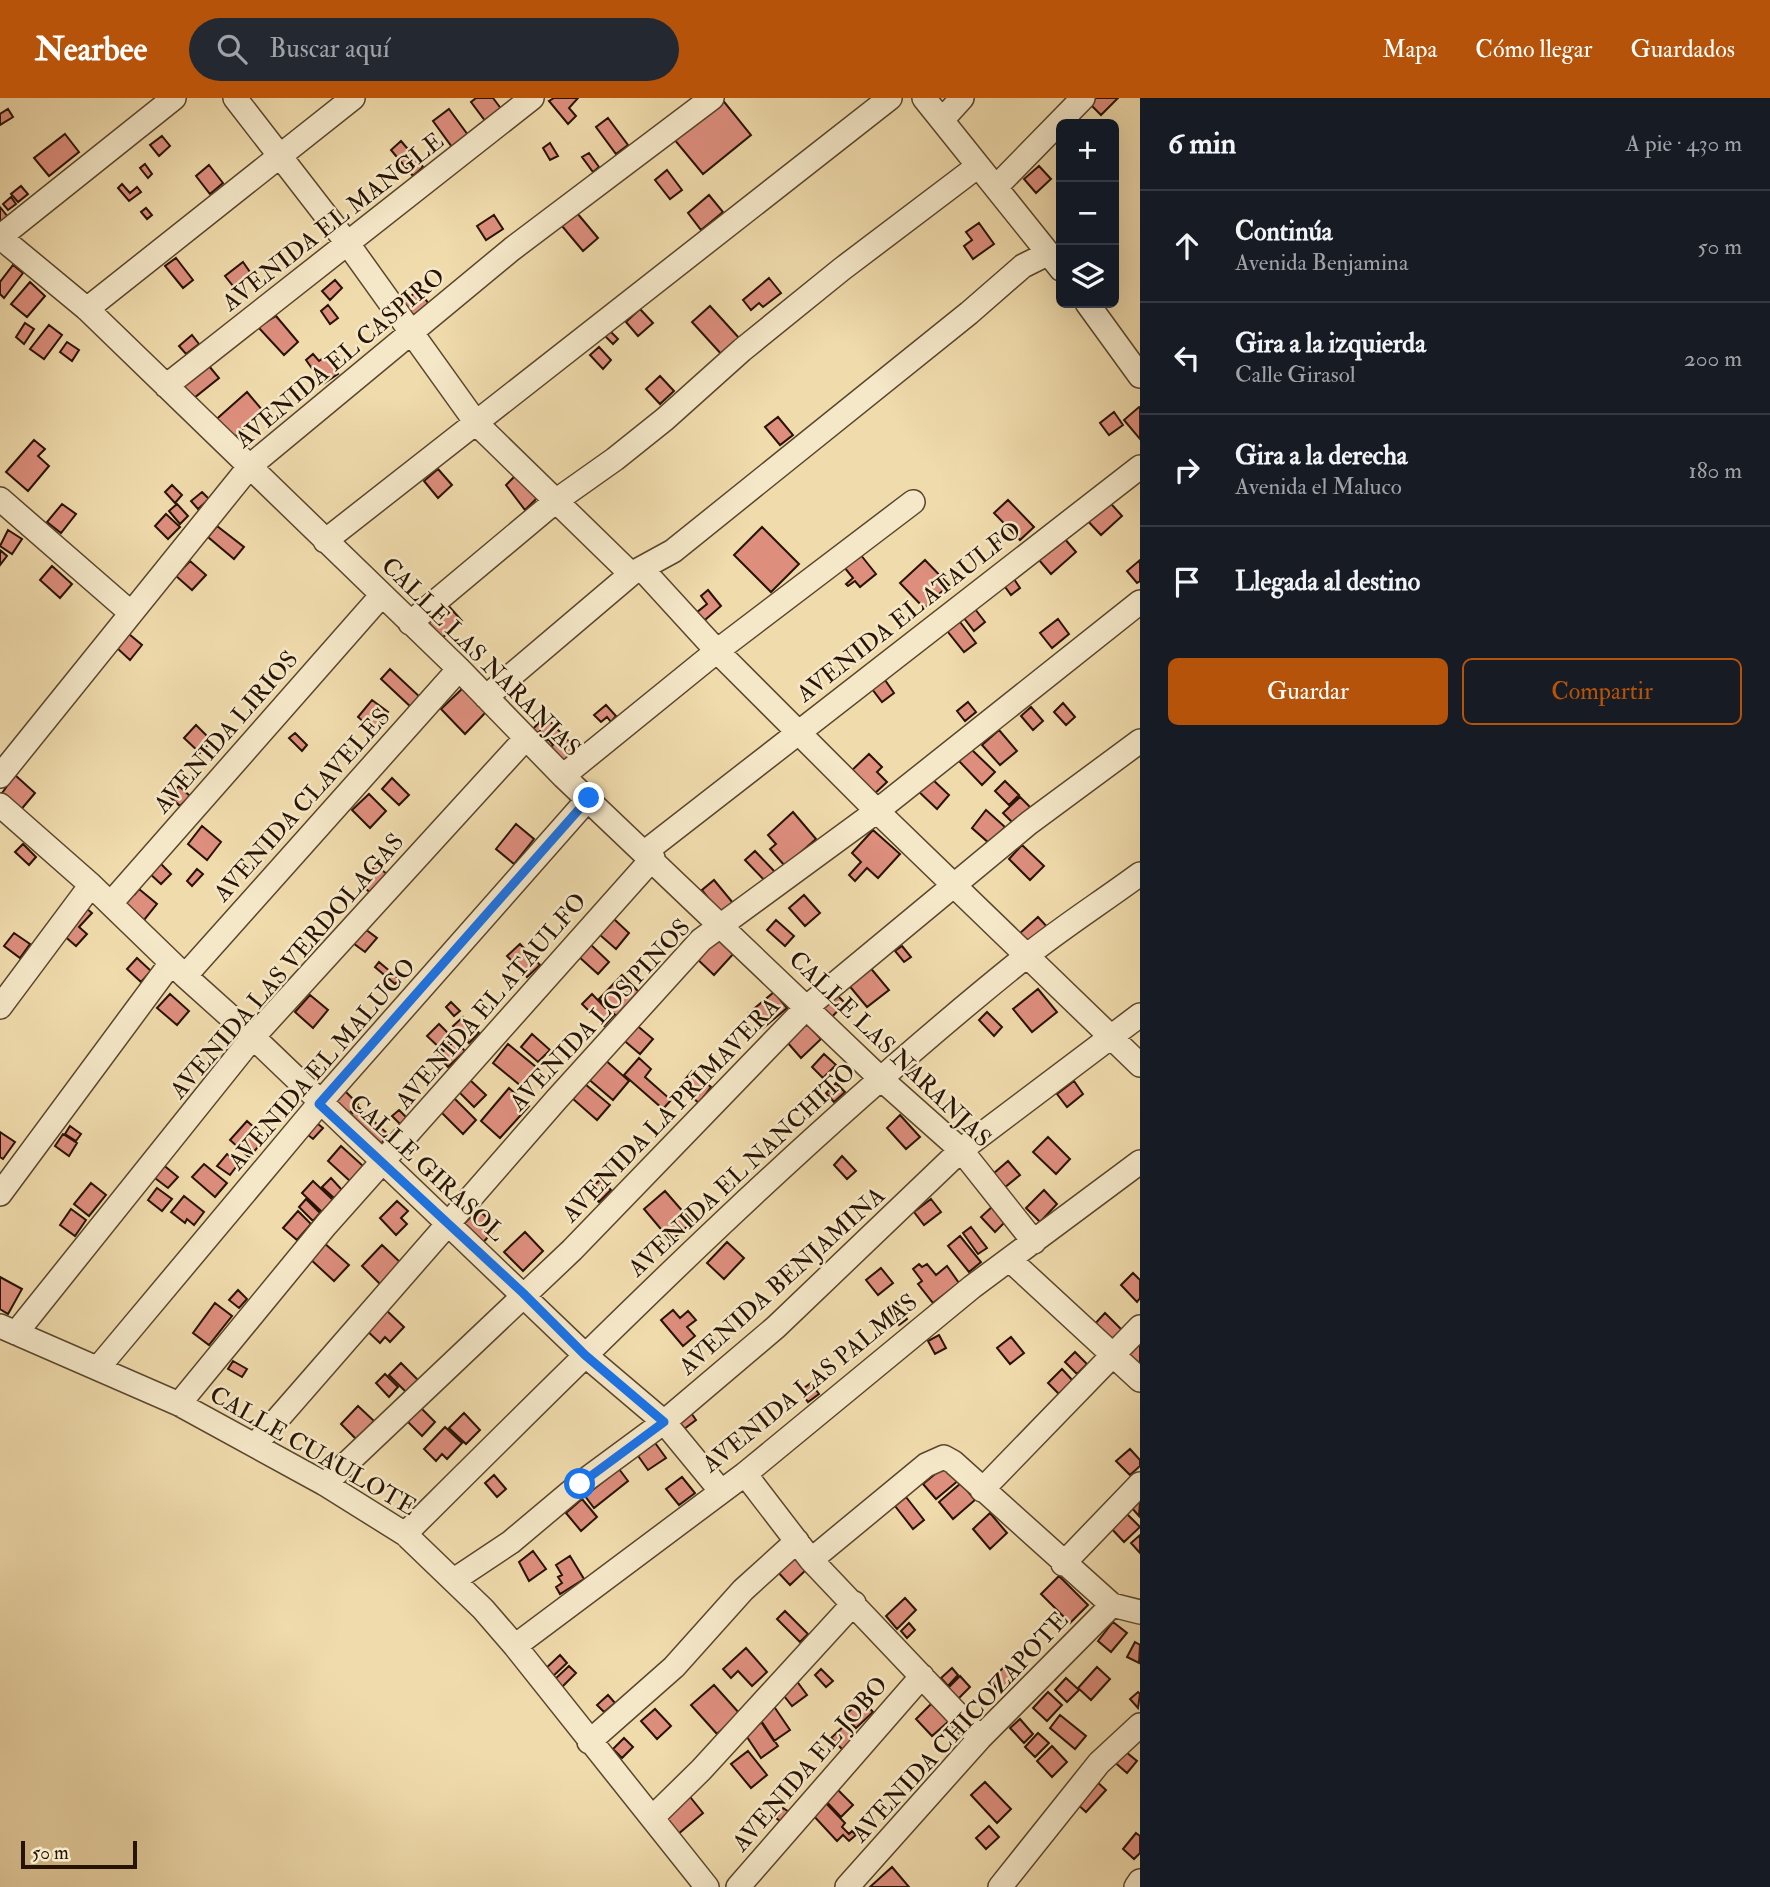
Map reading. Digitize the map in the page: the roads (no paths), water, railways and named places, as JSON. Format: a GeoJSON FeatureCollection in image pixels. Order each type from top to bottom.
{"type":"FeatureCollection","features":[{"type":"Feature","properties":{"kind":"street"},"geometry":{"type":"LineString","coordinates":[[0,237],[174,98]]}},
{"type":"Feature","properties":{"kind":"street"},"geometry":{"type":"LineString","coordinates":[[235,98],[348,244],[477,424],[636,572],[877,811],[1140,1065]]}},
{"type":"Feature","properties":{"kind":"street"},"geometry":{"type":"LineString","coordinates":[[87,309],[353,98]]}},
{"type":"Feature","properties":{"kind":"street","name":"AVENIDA EL MANGLE"},"geometry":{"type":"LineString","coordinates":[[166,386],[532,98]]}},
{"type":"Feature","properties":{"kind":"street","name":"AVENIDA EL CASPIRO"},"geometry":{"type":"LineString","coordinates":[[2,768],[250,466],[601,180],[712,98]]}},
{"type":"Feature","properties":{"kind":"street"},"geometry":{"type":"LineString","coordinates":[[325,541],[890,98]]}},
{"type":"Feature","properties":{"kind":"street"},"geometry":{"type":"LineString","coordinates":[[486,697],[636,572],[673,551],[970,313],[1023,266],[1055,261],[924,98]]}},
{"type":"Feature","properties":{"kind":"street"},"geometry":{"type":"LineString","coordinates":[[942,120],[962,98]]}},
{"type":"Feature","properties":{"kind":"street"},"geometry":{"type":"LineString","coordinates":[[996,187],[1083,98]]}},
{"type":"Feature","properties":{"kind":"street"},"geometry":{"type":"LineString","coordinates":[[410,623],[557,500],[615,460],[742,350],[978,166]]}},
{"type":"Feature","properties":{"kind":"street","name":"CALLE LAS NARANJAS"},"geometry":{"type":"LineString","coordinates":[[0,237],[87,309],[459,669],[563,776],[649,855],[880,1078],[961,1150],[1034,1242]]}},
{"type":"Feature","properties":{"kind":"street"},"geometry":{"type":"LineString","coordinates":[[1091,308],[1140,376]]}},
{"type":"Feature","properties":{"kind":"street","name":"AVENIDA EL ATAULFO"},"geometry":{"type":"LineString","coordinates":[[179,1404],[381,1163],[649,855],[798,731],[1140,467]]}},
{"type":"Feature","properties":{"kind":"street"},"geometry":{"type":"LineString","coordinates":[[0,499],[131,613]]}},
{"type":"Feature","properties":{"kind":"street"},"geometry":{"type":"LineString","coordinates":[[563,776],[717,651],[913,502]]}},
{"type":"Feature","properties":{"kind":"street","name":"AVENIDA LIRIOS"},"geometry":{"type":"LineString","coordinates":[[111,903],[381,596]]}},
{"type":"Feature","properties":{"kind":"street","name":"AVENIDA LOS PINOS"},"geometry":{"type":"LineString","coordinates":[[255,1445],[609,1040],[701,940],[877,811],[1140,602]]}},
{"type":"Feature","properties":{"kind":"street","name":"AVENIDA CLAVELES"},"geometry":{"type":"LineString","coordinates":[[0,1194],[178,970],[459,669]]}},
{"type":"Feature","properties":{"kind":"street","name":"AVENIDA LAS VERDOLAGAS"},"geometry":{"type":"LineString","coordinates":[[8,1330],[253,1037],[526,738]]}},
{"type":"Feature","properties":{"kind":"street","name":"AVENIDA LA PRIMAVERA"},"geometry":{"type":"LineString","coordinates":[[325,1484],[523,1293],[572,1250],[807,1007],[1029,823],[1140,741]]}},
{"type":"Feature","properties":{"kind":"street","name":"AVENIDA EL MALUCO"},"geometry":{"type":"LineString","coordinates":[[98,1368],[319,1104],[589,798]]}},
{"type":"Feature","properties":{"kind":"street","name":"CALLE GIRASOL"},"geometry":{"type":"LineString","coordinates":[[0,805],[111,903],[178,970],[253,1037],[319,1104],[523,1293],[585,1355],[664,1422],[720,1490]]}},
{"type":"Feature","properties":{"kind":"street","name":"AVENIDA EL NANCHITO"},"geometry":{"type":"LineString","coordinates":[[405,1534],[699,1243],[880,1078],[1026,956],[1140,874]]}},
{"type":"Feature","properties":{"kind":"street"},"geometry":{"type":"LineString","coordinates":[[0,1006],[91,885]]}},
{"type":"Feature","properties":{"kind":"street","name":"AVENIDA BENJAMINA"},"geometry":{"type":"LineString","coordinates":[[454,1580],[510,1542],[580,1484],[664,1422],[776,1327],[961,1150],[1140,1015]]}},
{"type":"Feature","properties":{"kind":"street","name":"AVENIDA LAS PALMAS"},"geometry":{"type":"LineString","coordinates":[[515,1646],[720,1490],[745,1474],[876,1363],[1140,1162]]}},
{"type":"Feature","properties":{"kind":"street"},"geometry":{"type":"LineString","coordinates":[[1010,1261],[1140,1380]]}},
{"type":"Feature","properties":{"kind":"street"},"geometry":{"type":"LineString","coordinates":[[982,1490],[1140,1327]]}},
{"type":"Feature","properties":{"kind":"street","name":"CALLE CUAULOTE"},"geometry":{"type":"LineString","coordinates":[[8,1330],[179,1404],[325,1484],[405,1534],[454,1580],[515,1646],[707,1887]]}},
{"type":"Feature","properties":{"kind":"street"},"geometry":{"type":"LineString","coordinates":[[811,1560],[926,1465],[944,1457],[953,1462],[1063,1564],[1112,1605],[1140,1612]]}},
{"type":"Feature","properties":{"kind":"street"},"geometry":{"type":"LineString","coordinates":[[745,1474],[811,1560],[980,1738]]}},
{"type":"Feature","properties":{"kind":"street"},"geometry":{"type":"LineString","coordinates":[[1063,1564],[1140,1484]]}},
{"type":"Feature","properties":{"kind":"street"},"geometry":{"type":"LineString","coordinates":[[589,1742],[674,1667],[743,1590],[797,1541]]}},
{"type":"Feature","properties":{"kind":"street"},"geometry":{"type":"LineString","coordinates":[[652,1818],[701,1770],[854,1603]]}},
{"type":"Feature","properties":{"kind":"street","name":"AVENIDA CHICOZAPOTE"},"geometry":{"type":"LineString","coordinates":[[847,1887],[980,1738],[1112,1605]]}},
{"type":"Feature","properties":{"kind":"street","name":"AVENIDA EL JOBO"},"geometry":{"type":"LineString","coordinates":[[738,1887],[922,1676]]}},
{"type":"Feature","properties":{"kind":"street"},"geometry":{"type":"LineString","coordinates":[[1000,1887],[1099,1763],[1140,1725]]}},
{"type":"Feature","properties":{"kind":"street"},"geometry":{"type":"LineString","coordinates":[[1136,1887],[1140,1881]]}}]}
